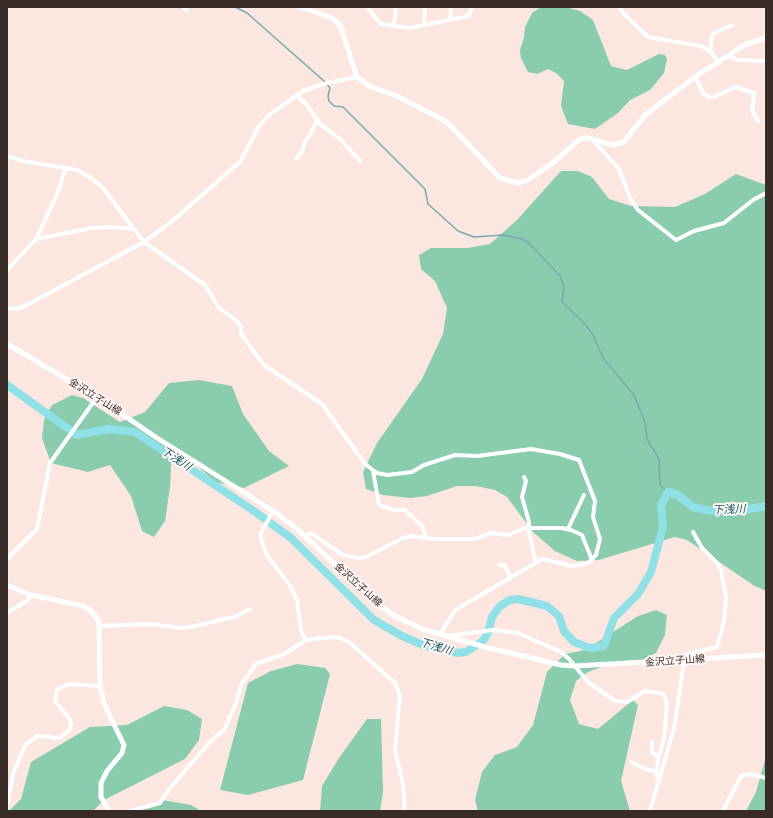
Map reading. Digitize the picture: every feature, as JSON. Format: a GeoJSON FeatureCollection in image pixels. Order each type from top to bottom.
{"type":"FeatureCollection","features":[{"type":"Feature","properties":{"kind":"street"},"geometry":{"type":"LineString","coordinates":[[183,7],[187,10]]}},
{"type":"Feature","properties":{"kind":"street"},"geometry":{"type":"LineString","coordinates":[[300,7],[332,18],[340,25],[357,77],[369,86],[397,96],[447,122],[500,178],[506,181],[518,183],[528,180],[563,154],[576,141],[583,138],[613,145],[624,142],[645,115],[695,77],[751,41],[766,38]]}},
{"type":"Feature","properties":{"kind":"street"},"geometry":{"type":"LineString","coordinates":[[368,7],[381,24],[409,28],[469,16],[472,7]]}},
{"type":"Feature","properties":{"kind":"street"},"geometry":{"type":"LineString","coordinates":[[394,26],[396,7]]}},
{"type":"Feature","properties":{"kind":"street"},"geometry":{"type":"LineString","coordinates":[[424,25],[425,7]]}},
{"type":"Feature","properties":{"kind":"street"},"geometry":{"type":"LineString","coordinates":[[450,7],[450,19]]}},
{"type":"Feature","properties":{"kind":"street"},"geometry":{"type":"LineString","coordinates":[[620,7],[622,12],[650,38],[701,46],[710,52],[718,62]]}},
{"type":"Feature","properties":{"kind":"street"},"geometry":{"type":"LineString","coordinates":[[710,52],[712,36],[714,33],[732,25]]}},
{"type":"Feature","properties":{"kind":"street"},"geometry":{"type":"LineString","coordinates":[[729,55],[737,60],[766,61]]}},
{"type":"Feature","properties":{"kind":"street"},"geometry":{"type":"LineString","coordinates":[[7,308],[16,309],[25,306],[144,242],[170,223],[240,162],[263,121],[296,95],[323,84],[357,77]]}},
{"type":"Feature","properties":{"kind":"street"},"geometry":{"type":"LineString","coordinates":[[695,77],[704,94],[709,97],[714,97],[736,87],[754,92],[752,111],[758,121]]}},
{"type":"Feature","properties":{"kind":"street"},"geometry":{"type":"LineString","coordinates":[[296,95],[306,104],[316,120],[341,140],[360,160]]}},
{"type":"Feature","properties":{"kind":"street"},"geometry":{"type":"LineString","coordinates":[[296,159],[302,152],[316,120]]}},
{"type":"Feature","properties":{"kind":"street"},"geometry":{"type":"LineString","coordinates":[[591,139],[619,169],[630,198],[638,210],[670,238],[676,240],[694,231],[724,223],[753,200],[766,193]]}},
{"type":"Feature","properties":{"kind":"street"},"geometry":{"type":"LineString","coordinates":[[7,156],[22,161],[66,168],[86,174],[102,187],[144,242],[205,285],[219,308],[237,321],[241,327],[241,334],[264,364],[322,404],[359,457],[373,471],[387,475],[398,475],[412,472],[424,465],[454,456],[477,456],[531,449],[579,460],[595,500],[593,517],[601,544],[598,552],[592,560],[588,563],[571,566],[543,559],[454,610],[440,634]]}},
{"type":"Feature","properties":{"kind":"street"},"geometry":{"type":"LineString","coordinates":[[7,270],[36,238],[56,197],[66,168]]}},
{"type":"Feature","properties":{"kind":"street"},"geometry":{"type":"LineString","coordinates":[[36,238],[92,228],[111,227],[134,229]]}},
{"type":"Feature","properties":{"kind":"street","name":"金沢立子山線"},"geometry":{"type":"LineString","coordinates":[[7,344],[97,397],[157,438],[273,511],[304,536],[379,604],[395,616],[422,629],[469,643],[561,665],[575,666],[766,655]]}},
{"type":"Feature","properties":{"kind":"street"},"geometry":{"type":"LineString","coordinates":[[7,559],[37,529],[50,463],[69,434],[97,397]]}},
{"type":"Feature","properties":{"kind":"street"},"geometry":{"type":"LineString","coordinates":[[373,471],[379,505],[395,510],[405,510],[422,526],[426,537]]}},
{"type":"Feature","properties":{"kind":"street"},"geometry":{"type":"LineString","coordinates":[[524,477],[526,481],[522,497],[536,563]]}},
{"type":"Feature","properties":{"kind":"street"},"geometry":{"type":"LineString","coordinates":[[568,529],[584,495]]}},
{"type":"Feature","properties":{"kind":"street"},"geometry":{"type":"LineString","coordinates":[[273,511],[260,533],[266,554],[289,584],[297,600],[301,631],[306,640]]}},
{"type":"Feature","properties":{"kind":"street"},"geometry":{"type":"LineString","coordinates":[[304,536],[311,533],[343,555],[359,558],[366,557],[403,538],[411,536],[474,539],[491,533],[508,535],[529,528],[568,529],[582,535],[592,560]]}},
{"type":"Feature","properties":{"kind":"street"},"geometry":{"type":"LineString","coordinates":[[650,811],[674,729],[684,660],[687,654],[714,648],[718,645],[724,621],[726,597],[720,567],[702,548],[693,532]]}},
{"type":"Feature","properties":{"kind":"street"},"geometry":{"type":"LineString","coordinates":[[499,565],[505,564],[510,578]]}},
{"type":"Feature","properties":{"kind":"street"},"geometry":{"type":"LineString","coordinates":[[7,585],[31,595],[83,606],[90,609],[97,618],[99,626],[100,686],[108,715],[124,745],[122,753],[107,771],[100,783],[101,797],[109,811]]}},
{"type":"Feature","properties":{"kind":"street"},"geometry":{"type":"LineString","coordinates":[[7,613],[28,600],[31,595]]}},
{"type":"Feature","properties":{"kind":"street"},"geometry":{"type":"LineString","coordinates":[[99,626],[152,624],[180,628],[196,626],[237,616],[250,609]]}},
{"type":"Feature","properties":{"kind":"street"},"geometry":{"type":"LineString","coordinates":[[447,636],[489,630],[518,633],[561,652],[588,682],[608,698],[620,703],[627,702],[645,691],[661,693],[666,696],[664,738],[658,757],[657,772],[659,779]]}},
{"type":"Feature","properties":{"kind":"street"},"geometry":{"type":"LineString","coordinates":[[130,811],[160,803],[170,788],[209,743],[224,730],[236,703],[241,685],[256,664],[284,654],[306,640],[332,637],[345,639],[395,683],[400,695],[395,749],[403,785],[405,811]]}},
{"type":"Feature","properties":{"kind":"street"},"geometry":{"type":"LineString","coordinates":[[7,807],[14,774],[25,745],[37,736],[60,738],[70,730],[71,725],[68,718],[55,701],[57,690],[68,684],[100,686]]}},
{"type":"Feature","properties":{"kind":"street"},"geometry":{"type":"LineString","coordinates":[[652,742],[652,752],[658,757]]}},
{"type":"Feature","properties":{"kind":"street"},"geometry":{"type":"LineString","coordinates":[[631,762],[645,769],[657,772]]}},
{"type":"Feature","properties":{"kind":"street"},"geometry":{"type":"LineString","coordinates":[[723,811],[741,776],[751,774],[766,778]]}},
{"type":"Feature","properties":{"kind":"green space"},"geometry":{"type":"Polygon","coordinates":[[[541,7],[565,7],[580,11],[593,20],[611,66],[627,70],[659,54],[665,55],[667,59],[664,73],[650,90],[630,100],[618,113],[595,129],[568,124],[561,106],[564,81],[556,73],[548,69],[537,74],[528,72],[521,58],[520,50],[525,27],[532,13],[541,7]]]}},
{"type":"Feature","properties":{"kind":"green space"},"geometry":{"type":"Polygon","coordinates":[[[561,171],[578,171],[592,177],[609,199],[631,206],[675,207],[705,194],[736,174],[766,185],[766,591],[753,585],[687,540],[675,537],[599,560],[577,561],[555,551],[533,532],[507,497],[495,490],[476,486],[457,486],[427,496],[410,498],[383,495],[366,489],[363,472],[377,443],[422,379],[443,334],[447,308],[435,281],[421,269],[419,255],[431,248],[467,248],[490,244],[517,220],[561,171]]]}},
{"type":"Feature","properties":{"kind":"green space"},"geometry":{"type":"Polygon","coordinates":[[[199,380],[232,386],[243,414],[269,451],[289,466],[244,488],[215,482],[187,457],[172,450],[170,487],[165,521],[154,537],[142,531],[131,496],[110,465],[88,472],[51,463],[42,438],[44,420],[52,405],[72,395],[83,398],[120,422],[145,412],[169,383],[199,380]]]}},
{"type":"Feature","properties":{"kind":"green space"},"geometry":{"type":"Polygon","coordinates":[[[656,610],[667,615],[665,635],[656,653],[638,662],[607,665],[588,672],[576,681],[570,700],[579,724],[598,729],[633,700],[638,705],[621,781],[630,811],[478,811],[475,800],[482,772],[495,755],[517,747],[533,725],[547,672],[565,654],[585,650],[638,616],[656,610]]]}},
{"type":"Feature","properties":{"kind":"green space"},"geometry":{"type":"Polygon","coordinates":[[[297,664],[325,668],[330,674],[303,780],[248,795],[220,790],[248,683],[271,671],[297,664]]]}},
{"type":"Feature","properties":{"kind":"green space"},"geometry":{"type":"Polygon","coordinates":[[[164,706],[187,710],[202,719],[199,740],[185,759],[104,800],[93,811],[9,811],[21,799],[31,762],[90,727],[127,725],[164,706]]]}},
{"type":"Feature","properties":{"kind":"green space"},"geometry":{"type":"Polygon","coordinates":[[[367,719],[381,719],[383,792],[380,811],[320,811],[322,786],[339,758],[367,719]]]}},
{"type":"Feature","properties":{"kind":"green space"},"geometry":{"type":"Polygon","coordinates":[[[766,756],[766,811],[746,811],[756,792],[766,756]]]}},
{"type":"Feature","properties":{"kind":"green space"},"geometry":{"type":"Polygon","coordinates":[[[162,800],[191,805],[201,811],[137,811],[162,800]]]}},
{"type":"Feature","properties":{"kind":"waterway"},"geometry":{"type":"LineString","coordinates":[[235,7],[247,13],[324,81],[330,88],[328,96],[329,101],[334,106],[343,107],[425,189],[428,204],[458,231],[474,237],[503,235],[522,239],[529,243],[560,276],[564,287],[562,302],[585,324],[592,333],[603,358],[634,395],[645,422],[647,439],[659,459],[660,485],[668,492]]}},
{"type":"Feature","properties":{"kind":"waterway","name":"下浅川"},"geometry":{"type":"LineString","coordinates":[[7,385],[77,435],[109,429],[135,432],[254,511],[291,538],[374,620],[402,636],[423,645],[458,653],[466,652],[483,641],[488,633],[492,617],[500,606],[510,600],[518,599],[547,606],[559,616],[564,631],[574,642],[590,648],[604,646],[614,618],[638,594],[651,572],[663,527],[661,505],[668,492],[676,494],[693,507],[706,510],[732,512],[766,506]]}}]}
